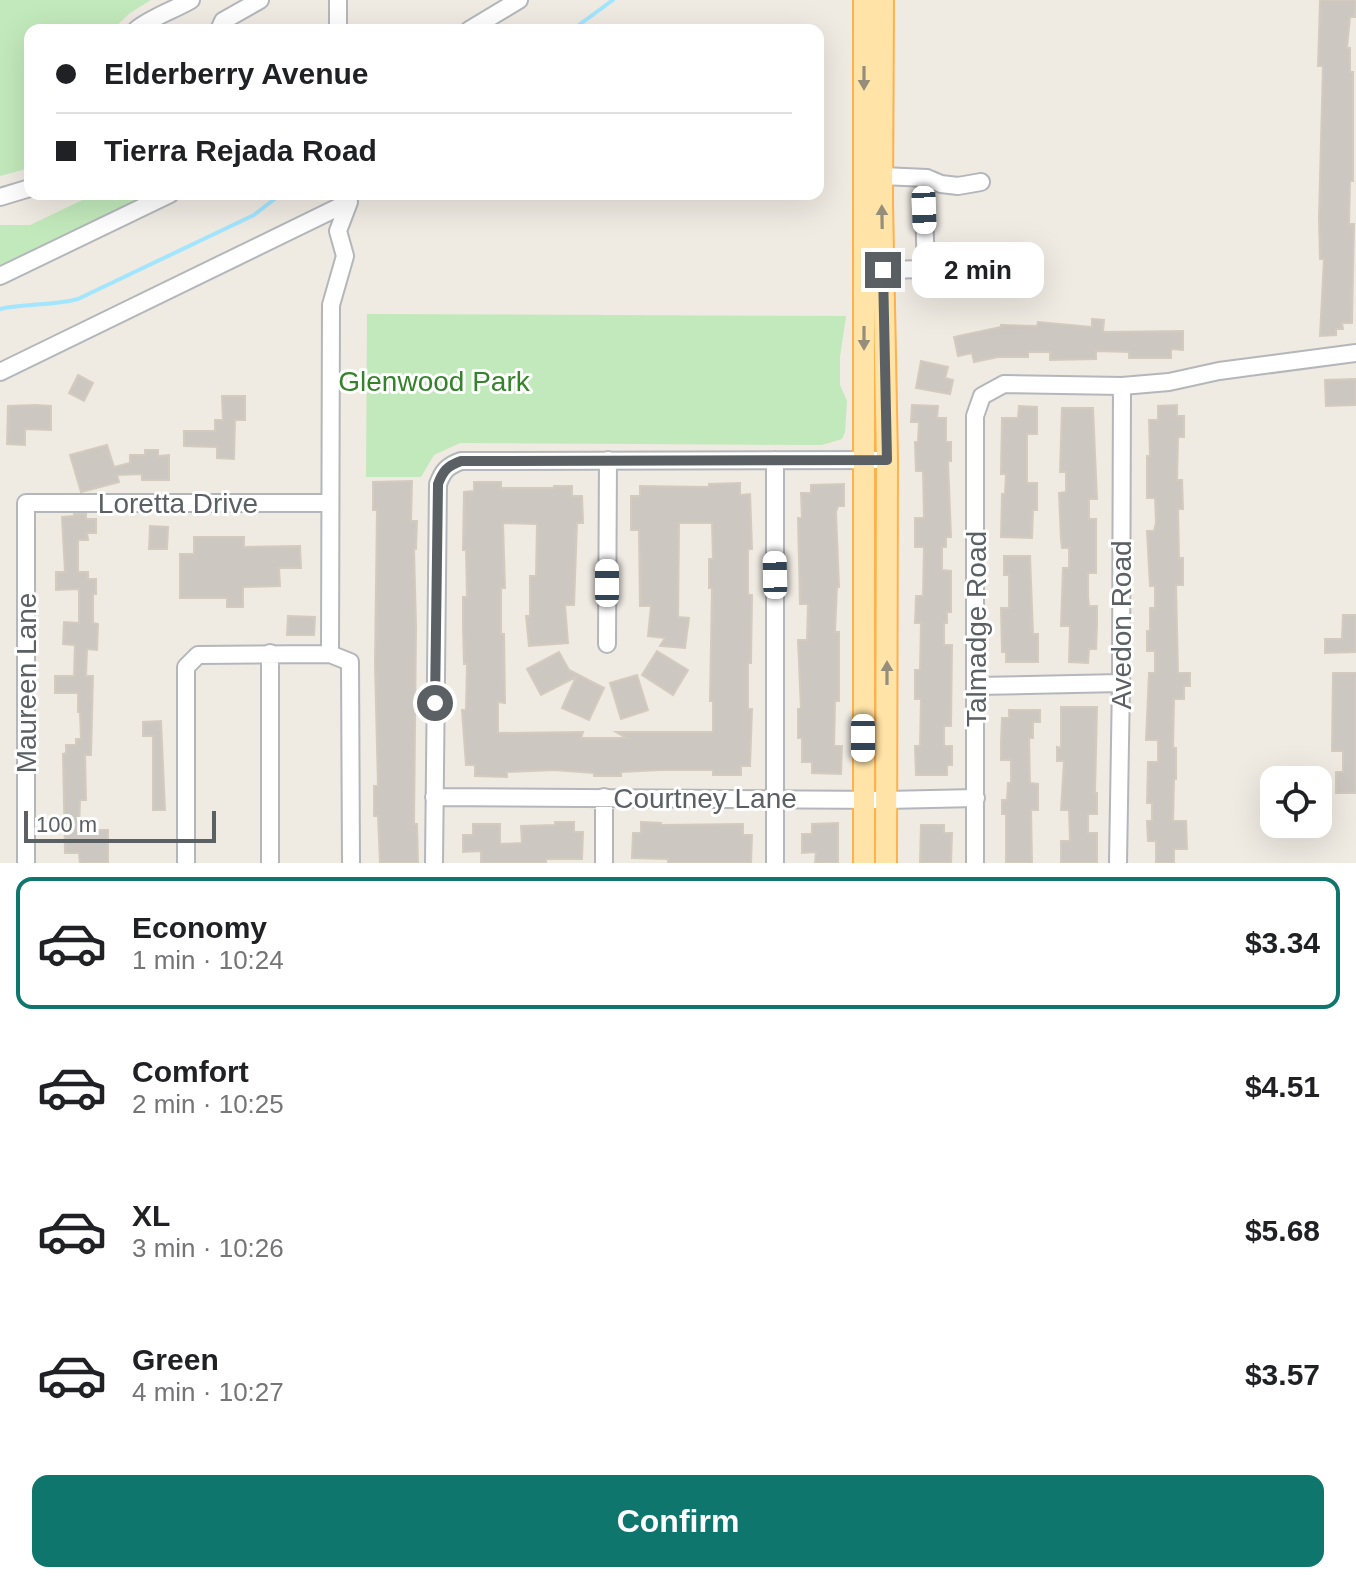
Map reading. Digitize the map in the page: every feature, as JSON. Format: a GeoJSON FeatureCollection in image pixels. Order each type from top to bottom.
{"type":"FeatureCollection","features":[{"type":"Feature","properties":{"kind":"main road"},"geometry":{"type":"LineString","coordinates":[[864,0],[864,863]]}},
{"type":"Feature","properties":{"kind":"main road"},"geometry":{"type":"LineString","coordinates":[[883,0],[882,176],[887,460],[886,863]]}},
{"type":"Feature","properties":{"kind":"street"},"geometry":{"type":"LineString","coordinates":[[142,24],[145,21],[163,22],[191,0]]}},
{"type":"Feature","properties":{"kind":"street"},"geometry":{"type":"LineString","coordinates":[[222,24],[260,0]]}},
{"type":"Feature","properties":{"kind":"street"},"geometry":{"type":"LineString","coordinates":[[338,0],[338,24]]}},
{"type":"Feature","properties":{"kind":"street"},"geometry":{"type":"LineString","coordinates":[[479,24],[519,0]]}},
{"type":"Feature","properties":{"kind":"street"},"geometry":{"type":"LineString","coordinates":[[882,176],[927,178],[958,186],[981,182]]}},
{"type":"Feature","properties":{"kind":"street"},"geometry":{"type":"LineString","coordinates":[[883,270],[926,269],[924,210],[927,178]]}},
{"type":"Feature","properties":{"kind":"street"},"geometry":{"type":"LineString","coordinates":[[0,197],[24,190]]}},
{"type":"Feature","properties":{"kind":"street"},"geometry":{"type":"LineString","coordinates":[[0,276],[158,200]]}},
{"type":"Feature","properties":{"kind":"street"},"geometry":{"type":"LineString","coordinates":[[0,372],[349,202],[338,231],[345,256],[331,305],[330,654]]}},
{"type":"Feature","properties":{"kind":"street"},"geometry":{"type":"LineString","coordinates":[[1122,386],[1169,382],[1219,371],[1356,353]]}},
{"type":"Feature","properties":{"kind":"street","name":"Talmadge Road"},"geometry":{"type":"LineString","coordinates":[[975,863],[975,416],[982,396],[1004,384],[1122,386]]}},
{"type":"Feature","properties":{"kind":"street","name":"Avedon Road"},"geometry":{"type":"LineString","coordinates":[[1118,863],[1122,386]]}},
{"type":"Feature","properties":{"kind":"street"},"geometry":{"type":"LineString","coordinates":[[607,644],[608,460]]}},
{"type":"Feature","properties":{"kind":"street"},"geometry":{"type":"LineString","coordinates":[[775,460],[775,863]]}},
{"type":"Feature","properties":{"kind":"street"},"geometry":{"type":"LineString","coordinates":[[434,863],[438,484],[442,472],[449,465],[461,461],[887,460]]}},
{"type":"Feature","properties":{"kind":"street","name":"Loretta Drive"},"geometry":{"type":"LineString","coordinates":[[26,503],[330,503]]}},
{"type":"Feature","properties":{"kind":"street","name":"Maureen Lane"},"geometry":{"type":"LineString","coordinates":[[26,503],[26,863]]}},
{"type":"Feature","properties":{"kind":"street"},"geometry":{"type":"LineString","coordinates":[[270,653],[270,863]]}},
{"type":"Feature","properties":{"kind":"street"},"geometry":{"type":"LineString","coordinates":[[186,863],[186,667],[198,655],[270,653],[330,654],[350,662],[351,863]]}},
{"type":"Feature","properties":{"kind":"street"},"geometry":{"type":"LineString","coordinates":[[976,686],[1121,683]]}},
{"type":"Feature","properties":{"kind":"street","name":"Courtney Lane"},"geometry":{"type":"LineString","coordinates":[[434,797],[976,798]]}},
{"type":"Feature","properties":{"kind":"street"},"geometry":{"type":"LineString","coordinates":[[604,797],[604,863]]}},
{"type":"Feature","properties":{"kind":"green space"},"geometry":{"type":"Polygon","coordinates":[[[0,0],[151,0],[118,24],[24,24],[24,170],[0,176],[0,0]]]}},
{"type":"Feature","properties":{"kind":"green space"},"geometry":{"type":"Polygon","coordinates":[[[82,200],[143,200],[0,268],[0,225],[30,225],[82,200]]]}},
{"type":"Feature","properties":{"kind":"green space","name":"Glenwood Park"},"geometry":{"type":"Polygon","coordinates":[[[367,314],[846,316],[840,357],[840,385],[847,401],[845,432],[842,439],[822,445],[460,443],[434,455],[421,477],[366,477],[367,314]]]}},
{"type":"Feature","properties":{"kind":"building"},"geometry":{"type":"Polygon","coordinates":[[[1320,0],[1356,0],[1355,17],[1350,17],[1347,48],[1350,48],[1350,72],[1353,72],[1353,181],[1350,181],[1349,224],[1354,224],[1352,323],[1342,323],[1343,329],[1336,329],[1336,335],[1320,336],[1324,259],[1320,259],[1319,218],[1323,66],[1318,66],[1320,0]]]}},
{"type":"Feature","properties":{"kind":"building"},"geometry":{"type":"Polygon","coordinates":[[[1092,319],[1104,320],[1103,332],[1183,331],[1183,350],[1171,349],[1171,358],[1129,358],[1129,352],[1096,351],[1096,359],[1050,360],[1050,352],[1028,352],[1028,357],[998,357],[974,362],[972,353],[958,356],[954,337],[1001,325],[1037,326],[1038,322],[1092,327],[1092,319]]]}},
{"type":"Feature","properties":{"kind":"building"},"geometry":{"type":"Polygon","coordinates":[[[921,361],[948,367],[945,378],[953,380],[950,394],[916,388],[921,361]]]}},
{"type":"Feature","properties":{"kind":"building"},"geometry":{"type":"Polygon","coordinates":[[[78,375],[93,383],[84,401],[69,393],[78,375]]]}},
{"type":"Feature","properties":{"kind":"building"},"geometry":{"type":"Polygon","coordinates":[[[1356,379],[1356,405],[1326,406],[1325,380],[1356,379]]]}},
{"type":"Feature","properties":{"kind":"building"},"geometry":{"type":"Polygon","coordinates":[[[222,396],[245,396],[245,420],[235,420],[234,459],[217,458],[217,447],[184,446],[184,431],[215,431],[215,420],[223,420],[222,396]]]}},
{"type":"Feature","properties":{"kind":"building"},"geometry":{"type":"Polygon","coordinates":[[[912,405],[938,406],[937,418],[946,418],[946,442],[951,442],[951,461],[948,461],[951,537],[946,537],[946,547],[942,547],[942,570],[951,571],[951,612],[947,612],[947,623],[944,623],[944,645],[952,645],[951,726],[944,726],[944,746],[952,746],[952,765],[947,765],[947,775],[916,775],[915,746],[920,746],[921,699],[915,699],[915,670],[920,670],[921,623],[915,623],[916,596],[923,596],[924,547],[915,547],[915,518],[924,518],[923,471],[916,471],[915,442],[918,442],[919,422],[911,422],[912,405]]]}},
{"type":"Feature","properties":{"kind":"building"},"geometry":{"type":"Polygon","coordinates":[[[1177,405],[1177,416],[1184,416],[1184,437],[1178,437],[1177,480],[1182,480],[1183,509],[1178,509],[1179,558],[1183,558],[1183,585],[1176,585],[1178,673],[1190,673],[1190,686],[1184,686],[1184,699],[1174,699],[1176,779],[1173,821],[1186,821],[1187,849],[1174,849],[1174,863],[1156,863],[1156,841],[1148,841],[1147,821],[1152,821],[1152,803],[1147,803],[1148,762],[1158,762],[1158,740],[1146,740],[1149,673],[1155,673],[1155,651],[1147,651],[1150,608],[1155,608],[1155,586],[1150,586],[1147,531],[1154,531],[1156,523],[1155,498],[1147,498],[1147,456],[1150,456],[1149,420],[1158,420],[1158,406],[1177,405]]]}},
{"type":"Feature","properties":{"kind":"building"},"geometry":{"type":"Polygon","coordinates":[[[8,406],[51,406],[51,430],[25,429],[25,445],[7,444],[8,406]]]}},
{"type":"Feature","properties":{"kind":"building"},"geometry":{"type":"Polygon","coordinates":[[[1019,406],[1037,407],[1037,434],[1027,434],[1027,483],[1037,483],[1037,510],[1033,510],[1032,538],[1001,537],[1002,494],[1005,494],[1006,474],[1001,474],[1002,418],[1018,418],[1019,406]]]}},
{"type":"Feature","properties":{"kind":"building"},"geometry":{"type":"Polygon","coordinates":[[[1062,408],[1093,408],[1097,499],[1089,499],[1089,519],[1096,519],[1096,573],[1088,573],[1088,596],[1089,606],[1097,606],[1097,626],[1096,649],[1089,649],[1088,663],[1069,662],[1070,626],[1061,626],[1063,568],[1069,568],[1069,548],[1062,548],[1061,539],[1059,493],[1066,492],[1066,472],[1060,472],[1062,408]]]}},
{"type":"Feature","properties":{"kind":"building"},"geometry":{"type":"Polygon","coordinates":[[[107,445],[114,467],[130,463],[130,455],[145,455],[145,450],[158,450],[158,456],[169,455],[169,480],[142,480],[142,474],[117,475],[119,482],[81,492],[70,455],[107,445]]]}},
{"type":"Feature","properties":{"kind":"building"},"geometry":{"type":"Polygon","coordinates":[[[412,481],[411,521],[417,521],[414,549],[414,824],[417,824],[418,863],[380,863],[378,816],[374,816],[374,786],[378,786],[375,664],[377,510],[373,510],[373,482],[412,481]]]}},
{"type":"Feature","properties":{"kind":"building"},"geometry":{"type":"Polygon","coordinates":[[[474,482],[501,482],[501,488],[572,486],[572,496],[582,496],[583,523],[577,523],[574,605],[565,605],[568,643],[529,646],[526,616],[530,616],[530,576],[536,576],[537,524],[503,523],[505,588],[501,588],[501,634],[504,634],[505,703],[498,702],[498,733],[583,732],[581,738],[626,738],[616,732],[713,732],[713,701],[710,701],[712,588],[709,588],[709,559],[713,559],[712,523],[679,523],[678,617],[689,618],[685,648],[660,646],[665,638],[648,636],[651,606],[640,606],[639,530],[631,530],[631,496],[640,496],[640,486],[709,487],[709,484],[740,483],[740,495],[750,494],[752,549],[748,549],[748,595],[752,595],[751,663],[748,663],[748,709],[752,709],[750,766],[741,766],[741,775],[713,775],[713,770],[660,770],[621,772],[621,776],[594,776],[594,773],[554,770],[507,772],[507,777],[475,776],[475,765],[466,765],[462,710],[466,710],[467,664],[464,664],[463,625],[463,597],[467,597],[466,550],[463,550],[464,492],[474,491],[474,482]]]}},
{"type":"Feature","properties":{"kind":"building"},"geometry":{"type":"Polygon","coordinates":[[[844,484],[844,506],[838,506],[836,512],[839,587],[835,632],[839,632],[839,701],[835,701],[834,746],[842,746],[841,774],[812,773],[812,762],[802,762],[802,738],[798,738],[798,709],[801,709],[798,640],[807,640],[808,604],[800,604],[798,518],[802,518],[801,493],[811,493],[811,485],[844,484]]]}},
{"type":"Feature","properties":{"kind":"building"},"geometry":{"type":"Polygon","coordinates":[[[86,514],[86,519],[96,519],[96,533],[87,533],[88,540],[78,540],[78,572],[88,572],[88,579],[96,579],[93,623],[98,624],[97,650],[87,649],[86,676],[93,676],[91,755],[85,755],[86,800],[80,800],[79,830],[108,830],[108,863],[80,863],[79,853],[65,853],[63,754],[66,753],[66,745],[76,745],[76,739],[81,739],[80,712],[78,693],[55,693],[55,676],[74,676],[75,645],[63,644],[64,622],[79,623],[79,589],[56,590],[56,572],[65,572],[62,517],[86,514]]]}},
{"type":"Feature","properties":{"kind":"building"},"geometry":{"type":"Polygon","coordinates":[[[150,526],[168,527],[167,549],[149,549],[150,526]]]}},
{"type":"Feature","properties":{"kind":"building"},"geometry":{"type":"Polygon","coordinates":[[[194,537],[244,537],[244,547],[300,546],[301,568],[279,568],[280,586],[243,587],[243,607],[227,607],[227,598],[180,598],[180,554],[194,554],[194,537]]]}},
{"type":"Feature","properties":{"kind":"building"},"geometry":{"type":"Polygon","coordinates":[[[1004,556],[1030,556],[1033,634],[1038,634],[1038,662],[1006,662],[1006,652],[1002,652],[1001,608],[1009,608],[1009,575],[1004,575],[1004,556]]]}},
{"type":"Feature","properties":{"kind":"building"},"geometry":{"type":"Polygon","coordinates":[[[1343,615],[1356,615],[1356,652],[1325,653],[1325,639],[1342,639],[1343,615]]]}},
{"type":"Feature","properties":{"kind":"building"},"geometry":{"type":"Polygon","coordinates":[[[288,616],[315,617],[314,635],[287,635],[288,616]]]}},
{"type":"Feature","properties":{"kind":"building"},"geometry":{"type":"Polygon","coordinates":[[[657,651],[688,670],[673,695],[642,675],[657,651]]]}},
{"type":"Feature","properties":{"kind":"building"},"geometry":{"type":"Polygon","coordinates":[[[559,652],[569,670],[604,688],[589,720],[562,708],[576,677],[541,695],[527,669],[559,652]]]}},
{"type":"Feature","properties":{"kind":"building"},"geometry":{"type":"Polygon","coordinates":[[[1333,673],[1356,673],[1356,793],[1336,793],[1336,772],[1343,772],[1343,751],[1332,751],[1333,673]]]}},
{"type":"Feature","properties":{"kind":"building"},"geometry":{"type":"Polygon","coordinates":[[[637,675],[648,710],[621,719],[610,683],[637,675]]]}},
{"type":"Feature","properties":{"kind":"building"},"geometry":{"type":"Polygon","coordinates":[[[1061,707],[1097,707],[1097,814],[1088,814],[1088,833],[1097,833],[1097,863],[1061,863],[1061,841],[1070,841],[1069,810],[1061,810],[1064,761],[1057,761],[1057,747],[1061,748],[1061,707]]]}},
{"type":"Feature","properties":{"kind":"building"},"geometry":{"type":"Polygon","coordinates":[[[1009,710],[1040,710],[1040,722],[1033,722],[1033,738],[1029,738],[1030,783],[1038,784],[1038,810],[1031,810],[1032,863],[1006,863],[1006,814],[1002,814],[1002,800],[1007,800],[1008,783],[1011,783],[1011,760],[1001,760],[1001,742],[1002,718],[1009,718],[1009,710]]]}},
{"type":"Feature","properties":{"kind":"building"},"geometry":{"type":"Polygon","coordinates":[[[161,721],[165,810],[153,810],[153,736],[143,736],[143,722],[161,721]]]}},
{"type":"Feature","properties":{"kind":"building"},"geometry":{"type":"Polygon","coordinates":[[[555,822],[574,822],[574,832],[583,832],[582,859],[546,859],[546,863],[481,863],[481,851],[463,852],[463,835],[473,835],[473,824],[500,824],[500,844],[522,843],[521,826],[555,825],[555,822]]]}},
{"type":"Feature","properties":{"kind":"building"},"geometry":{"type":"Polygon","coordinates":[[[641,822],[661,825],[743,824],[743,835],[752,835],[751,863],[668,863],[668,859],[632,858],[633,833],[641,833],[641,822]]]}},
{"type":"Feature","properties":{"kind":"building"},"geometry":{"type":"Polygon","coordinates":[[[838,823],[838,863],[815,863],[816,852],[802,853],[802,834],[812,834],[812,824],[838,823]]]}},
{"type":"Feature","properties":{"kind":"building"},"geometry":{"type":"Polygon","coordinates":[[[921,825],[944,825],[944,833],[952,833],[951,863],[920,863],[921,825]]]}},
{"type":"Feature","properties":{"kind":"waterway"},"geometry":{"type":"LineString","coordinates":[[580,24],[613,0]]}},
{"type":"Feature","properties":{"kind":"waterway"},"geometry":{"type":"LineString","coordinates":[[0,309],[78,299],[254,215],[273,200]]}},
{"type":"Feature","properties":{"kind":"route"},"geometry":{"type":"LineString","coordinates":[[435,703],[438,484],[442,472],[449,465],[461,461],[887,460],[883,270]]}}]}
